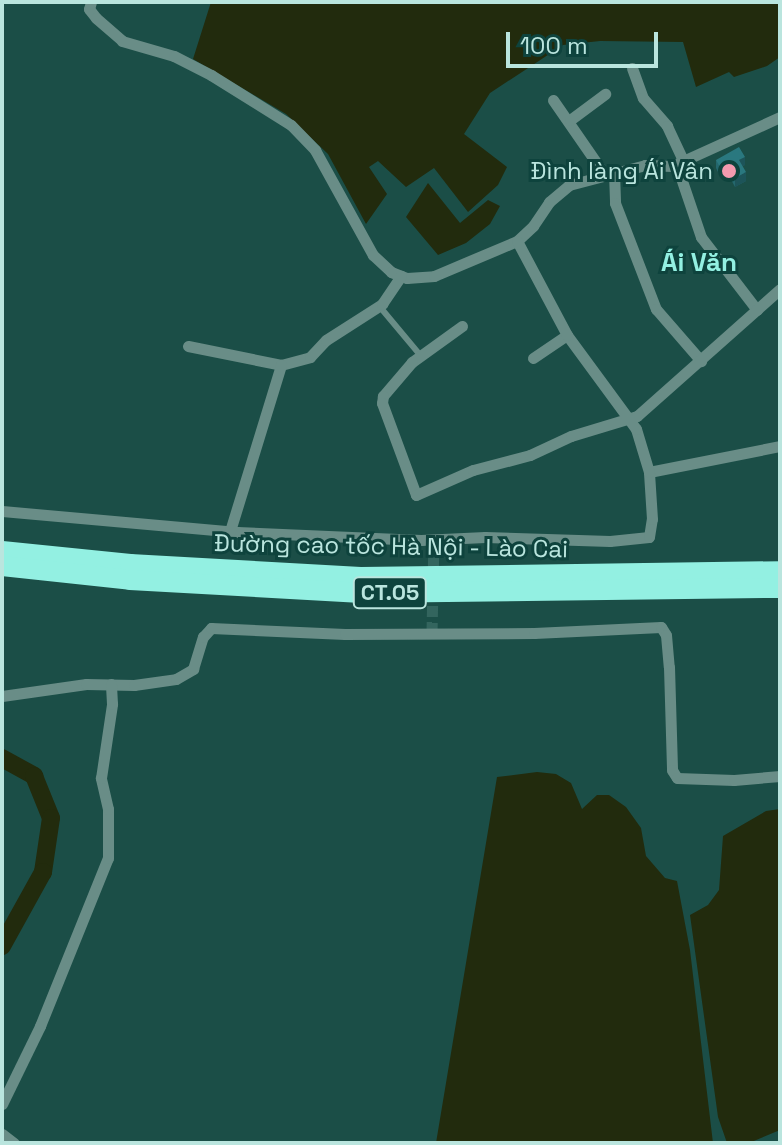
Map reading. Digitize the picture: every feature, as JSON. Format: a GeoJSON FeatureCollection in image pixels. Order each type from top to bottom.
{"type":"FeatureCollection","features":[{"type":"Feature","properties":{"kind":"highway","name":"Đường cao tốc Hà Nội - Lào Cai"},"geometry":{"type":"LineString","coordinates":[[2,551],[130,564],[361,577],[780,571]]}},
{"type":"Feature","properties":{"kind":"highway","name":"Đường cao tốc Hà Nội - Lào Cai"},"geometry":{"type":"LineString","coordinates":[[2,566],[130,580],[362,593],[780,588]]}},
{"type":"Feature","properties":{"kind":"street"},"geometry":{"type":"LineString","coordinates":[[91,2],[89,9],[96,18],[122,41],[174,56],[211,75],[291,125],[315,150],[333,177],[373,255],[391,272],[401,276],[434,276],[517,241],[533,226],[555,194],[569,185],[645,165],[678,163],[780,117]]}},
{"type":"Feature","properties":{"kind":"street"},"geometry":{"type":"LineString","coordinates":[[632,68],[643,98],[667,126],[701,237],[757,310]]}},
{"type":"Feature","properties":{"kind":"street"},"geometry":{"type":"LineString","coordinates":[[570,120],[605,94]]}},
{"type":"Feature","properties":{"kind":"street"},"geometry":{"type":"LineString","coordinates":[[553,100],[609,174],[615,203],[656,309],[701,361]]}},
{"type":"Feature","properties":{"kind":"street"},"geometry":{"type":"LineString","coordinates":[[2,511],[230,531],[421,540],[485,537],[639,540],[652,532],[649,472],[636,429],[567,335],[517,241]]}},
{"type":"Feature","properties":{"kind":"street"},"geometry":{"type":"LineString","coordinates":[[188,346],[281,365],[310,357],[326,340],[379,306],[401,276]]}},
{"type":"Feature","properties":{"kind":"street"},"geometry":{"type":"LineString","coordinates":[[462,326],[421,356],[383,396],[382,403],[416,495],[473,470],[530,455],[571,436],[637,416],[780,289]]}},
{"type":"Feature","properties":{"kind":"street"},"geometry":{"type":"LineString","coordinates":[[533,358],[567,335]]}},
{"type":"Feature","properties":{"kind":"street"},"geometry":{"type":"LineString","coordinates":[[230,531],[281,365]]}},
{"type":"Feature","properties":{"kind":"street"},"geometry":{"type":"LineString","coordinates":[[649,472],[780,446]]}},
{"type":"Feature","properties":{"kind":"street"},"geometry":{"type":"LineString","coordinates":[[2,696],[86,684],[134,685],[186,676],[193,669],[203,637],[211,628],[374,634],[534,633],[661,627],[666,635],[672,770],[677,778],[734,780],[780,776]]}},
{"type":"Feature","properties":{"kind":"street"},"geometry":{"type":"LineString","coordinates":[[2,1104],[40,1026],[108,858],[108,809],[101,778],[112,704],[111,684]]}},
{"type":"Feature","properties":{"kind":"street"},"geometry":{"type":"LineString","coordinates":[[2,1134],[14,1143]]}},
{"type":"Feature","properties":{"kind":"lane"},"geometry":{"type":"LineString","coordinates":[[379,306],[421,356]]}},
{"type":"Feature","properties":{"kind":"shaded area"},"geometry":{"type":"Polygon","coordinates":[[[211,2],[780,2],[780,57],[767,66],[734,77],[729,72],[696,87],[683,42],[600,41],[563,45],[490,93],[464,134],[507,167],[498,185],[468,212],[434,168],[406,187],[378,161],[369,167],[387,194],[366,224],[328,154],[286,114],[193,59],[211,2]]]}},
{"type":"Feature","properties":{"kind":"shaded area"},"geometry":{"type":"Polygon","coordinates":[[[428,183],[460,223],[488,200],[500,206],[490,224],[466,243],[438,255],[406,217],[428,183]]]}},
{"type":"Feature","properties":{"kind":"shaded area"},"geometry":{"type":"Polygon","coordinates":[[[537,772],[556,774],[571,783],[582,809],[597,795],[609,795],[626,807],[641,828],[646,856],[665,878],[677,881],[690,950],[713,1143],[436,1143],[497,777],[537,772]]]}},
{"type":"Feature","properties":{"kind":"shaded area"},"geometry":{"type":"Polygon","coordinates":[[[780,809],[780,1130],[749,1143],[727,1143],[718,1117],[690,915],[708,905],[719,890],[723,836],[766,811],[780,809]]]}},
{"type":"Feature","properties":{"kind":"building"},"geometry":{"type":"Polygon","coordinates":[[[739,147],[745,157],[739,160],[746,172],[735,178],[728,165],[721,169],[716,160],[739,147]]]}},
{"type":"Feature","properties":{"kind":"waterway"},"geometry":{"type":"LineString","coordinates":[[2,758],[34,776],[51,818],[43,872],[2,946]]}},
{"type":"Feature","properties":{"kind":"tunnel"},"geometry":{"type":"LineString","coordinates":[[432,633],[434,540]]}},
{"type":"Feature","properties":{"kind":"place","name":"Đình làng Ái Vân"},"geometry":{"type":"Point","coordinates":[729,171]}},
{"type":"Feature","properties":{"kind":"district","name":"Ái Văn"},"geometry":{"type":"Point","coordinates":[699,263]}}]}
